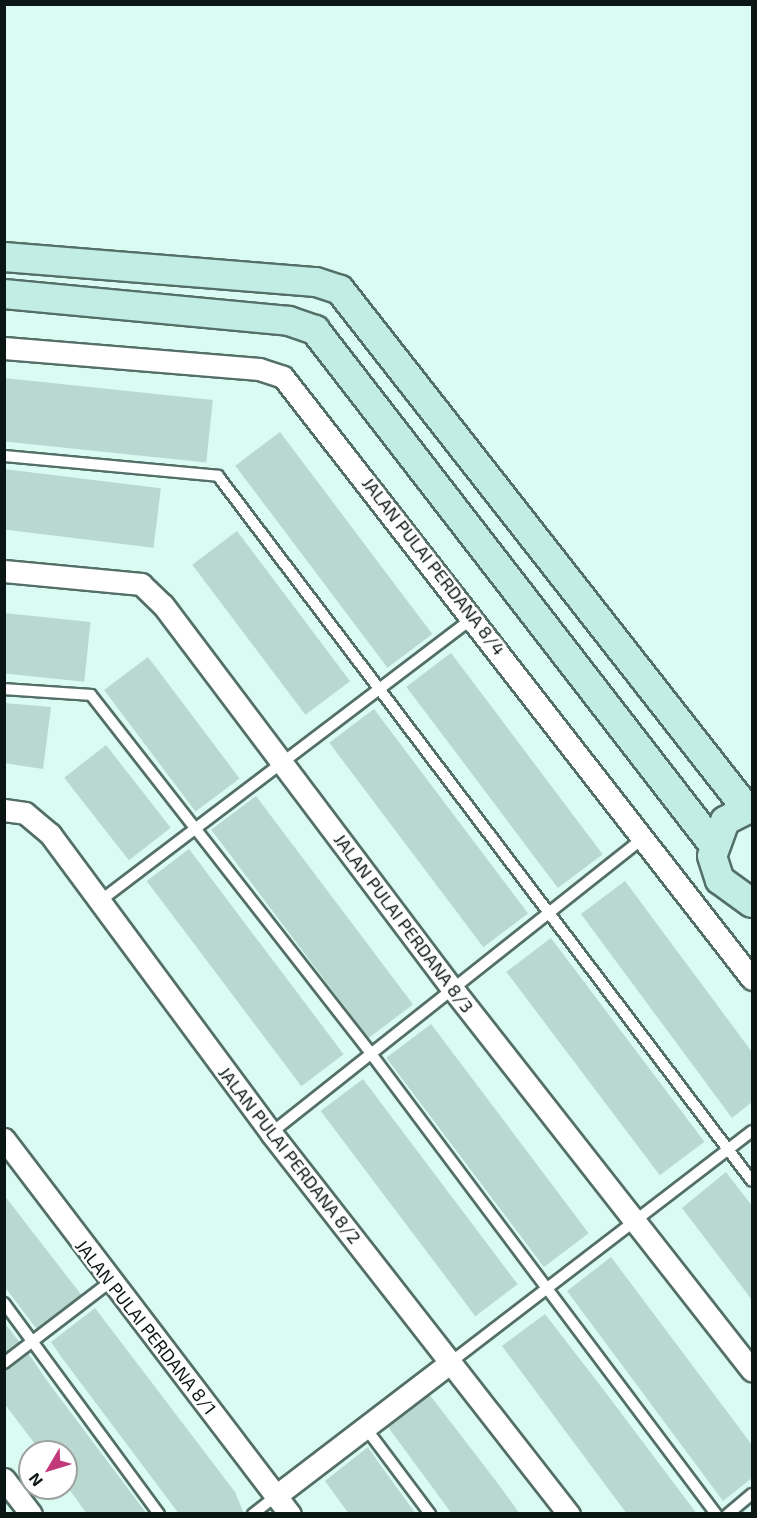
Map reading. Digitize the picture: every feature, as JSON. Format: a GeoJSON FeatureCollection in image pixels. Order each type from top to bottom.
{"type":"FeatureCollection","features":[{"type":"Feature","properties":{"kind":"street"},"geometry":{"type":"LineString","coordinates":[[4,257],[316,282],[340,290],[749,808],[725,821],[713,844]]}},
{"type":"Feature","properties":{"kind":"street"},"geometry":{"type":"LineString","coordinates":[[4,294],[289,321],[315,330],[713,844],[720,880],[753,903]]}},
{"type":"Feature","properties":{"kind":"street","name":"JALAN PULAI PERDANA 8/4"},"geometry":{"type":"LineString","coordinates":[[4,348],[259,369],[284,377],[474,617],[753,979]]}},
{"type":"Feature","properties":{"kind":"street","name":"JALAN PULAI PERDANA 8/3"},"geometry":{"type":"LineString","coordinates":[[4,571],[141,584],[284,761],[452,988],[753,1370]]}},
{"type":"Feature","properties":{"kind":"street","name":"JALAN PULAI PERDANA 8/2"},"geometry":{"type":"LineString","coordinates":[[4,810],[26,813],[50,834],[271,1133],[569,1514]]}},
{"type":"Feature","properties":{"kind":"street","name":"JALAN PULAI PERDANA 8/1"},"geometry":{"type":"LineString","coordinates":[[4,1139],[110,1282],[290,1514]]}},
{"type":"Feature","properties":{"kind":"street"},"geometry":{"type":"LineString","coordinates":[[277,1495],[452,1362]]}},
{"type":"Feature","properties":{"kind":"street"},"geometry":{"type":"LineString","coordinates":[[4,1479],[31,1514]]}},
{"type":"Feature","properties":{"kind":"lane"},"geometry":{"type":"LineString","coordinates":[[4,456],[218,476],[753,1181]]}},
{"type":"Feature","properties":{"kind":"lane"},"geometry":{"type":"LineString","coordinates":[[100,901],[474,617]]}},
{"type":"Feature","properties":{"kind":"lane"},"geometry":{"type":"LineString","coordinates":[[4,688],[91,695],[369,1051],[545,1291],[716,1514]]}},
{"type":"Feature","properties":{"kind":"lane"},"geometry":{"type":"LineString","coordinates":[[271,1133],[369,1051],[644,837]]}},
{"type":"Feature","properties":{"kind":"lane"},"geometry":{"type":"LineString","coordinates":[[452,1362],[753,1131]]}},
{"type":"Feature","properties":{"kind":"lane"},"geometry":{"type":"LineString","coordinates":[[4,1363],[110,1282]]}},
{"type":"Feature","properties":{"kind":"lane"},"geometry":{"type":"LineString","coordinates":[[4,1304],[159,1514]]}},
{"type":"Feature","properties":{"kind":"lane"},"geometry":{"type":"LineString","coordinates":[[365,1427],[430,1514]]}},
{"type":"Feature","properties":{"kind":"lane"},"geometry":{"type":"LineString","coordinates":[[728,1514],[753,1494]]}},
{"type":"Feature","properties":{"kind":"lane"},"geometry":{"type":"LineString","coordinates":[[253,1514],[277,1495]]}},
{"type":"Feature","properties":{"kind":"building"},"geometry":{"type":"Polygon","coordinates":[[[4,378],[213,400],[206,463],[4,441],[4,378]]]}},
{"type":"Feature","properties":{"kind":"building"},"geometry":{"type":"Polygon","coordinates":[[[280,432],[432,634],[388,668],[235,466],[280,432]]]}},
{"type":"Feature","properties":{"kind":"building"},"geometry":{"type":"Polygon","coordinates":[[[4,469],[161,488],[154,548],[4,529],[4,469]]]}},
{"type":"Feature","properties":{"kind":"building"},"geometry":{"type":"Polygon","coordinates":[[[237,531],[350,681],[305,715],[192,565],[237,531]]]}},
{"type":"Feature","properties":{"kind":"building"},"geometry":{"type":"Polygon","coordinates":[[[4,613],[91,622],[84,682],[4,673],[4,613]]]}},
{"type":"Feature","properties":{"kind":"building"},"geometry":{"type":"Polygon","coordinates":[[[451,653],[603,854],[558,888],[406,687],[451,653]]]}},
{"type":"Feature","properties":{"kind":"building"},"geometry":{"type":"Polygon","coordinates":[[[148,657],[239,778],[196,811],[104,690],[148,657]]]}},
{"type":"Feature","properties":{"kind":"building"},"geometry":{"type":"Polygon","coordinates":[[[4,703],[51,707],[43,769],[4,763],[4,703]]]}},
{"type":"Feature","properties":{"kind":"building"},"geometry":{"type":"Polygon","coordinates":[[[374,709],[528,913],[483,947],[329,743],[374,709]]]}},
{"type":"Feature","properties":{"kind":"building"},"geometry":{"type":"Polygon","coordinates":[[[106,745],[171,828],[129,860],[64,778],[106,745]]]}},
{"type":"Feature","properties":{"kind":"building"},"geometry":{"type":"Polygon","coordinates":[[[256,796],[413,1004],[368,1038],[211,830],[256,796]]]}},
{"type":"Feature","properties":{"kind":"building"},"geometry":{"type":"Polygon","coordinates":[[[189,849],[344,1054],[301,1086],[147,881],[189,849]]]}},
{"type":"Feature","properties":{"kind":"building"},"geometry":{"type":"Polygon","coordinates":[[[625,881],[752,1052],[752,1102],[732,1118],[581,914],[625,881]]]}},
{"type":"Feature","properties":{"kind":"building"},"geometry":{"type":"Polygon","coordinates":[[[551,938],[704,1142],[660,1175],[506,972],[551,938]]]}},
{"type":"Feature","properties":{"kind":"building"},"geometry":{"type":"Polygon","coordinates":[[[431,1024],[589,1233],[544,1267],[386,1058],[431,1024]]]}},
{"type":"Feature","properties":{"kind":"building"},"geometry":{"type":"Polygon","coordinates":[[[363,1079],[518,1284],[475,1316],[321,1111],[363,1079]]]}},
{"type":"Feature","properties":{"kind":"building"},"geometry":{"type":"Polygon","coordinates":[[[726,1172],[752,1206],[752,1300],[682,1208],[726,1172]]]}},
{"type":"Feature","properties":{"kind":"building"},"geometry":{"type":"Polygon","coordinates":[[[4,1195],[83,1297],[39,1332],[4,1286],[4,1195]]]}},
{"type":"Feature","properties":{"kind":"building"},"geometry":{"type":"Polygon","coordinates":[[[611,1257],[752,1445],[752,1478],[723,1501],[567,1291],[611,1257]]]}},
{"type":"Feature","properties":{"kind":"building"},"geometry":{"type":"Polygon","coordinates":[[[95,1308],[235,1492],[244,1514],[179,1514],[62,1358],[51,1342],[95,1308]]]}},
{"type":"Feature","properties":{"kind":"building"},"geometry":{"type":"Polygon","coordinates":[[[545,1314],[697,1514],[627,1514],[502,1346],[545,1314]]]}},
{"type":"Feature","properties":{"kind":"building"},"geometry":{"type":"Polygon","coordinates":[[[4,1322],[20,1343],[4,1356],[4,1322]]]}},
{"type":"Feature","properties":{"kind":"building"},"geometry":{"type":"Polygon","coordinates":[[[28,1353],[147,1514],[87,1514],[77,1500],[78,1440],[32,1440],[4,1403],[4,1371],[28,1353]]]}},
{"type":"Feature","properties":{"kind":"building"},"geometry":{"type":"Polygon","coordinates":[[[429,1394],[520,1514],[452,1514],[388,1427],[429,1394]]]}},
{"type":"Feature","properties":{"kind":"building"},"geometry":{"type":"Polygon","coordinates":[[[368,1447],[416,1514],[349,1514],[325,1481],[368,1447]]]}}]}
